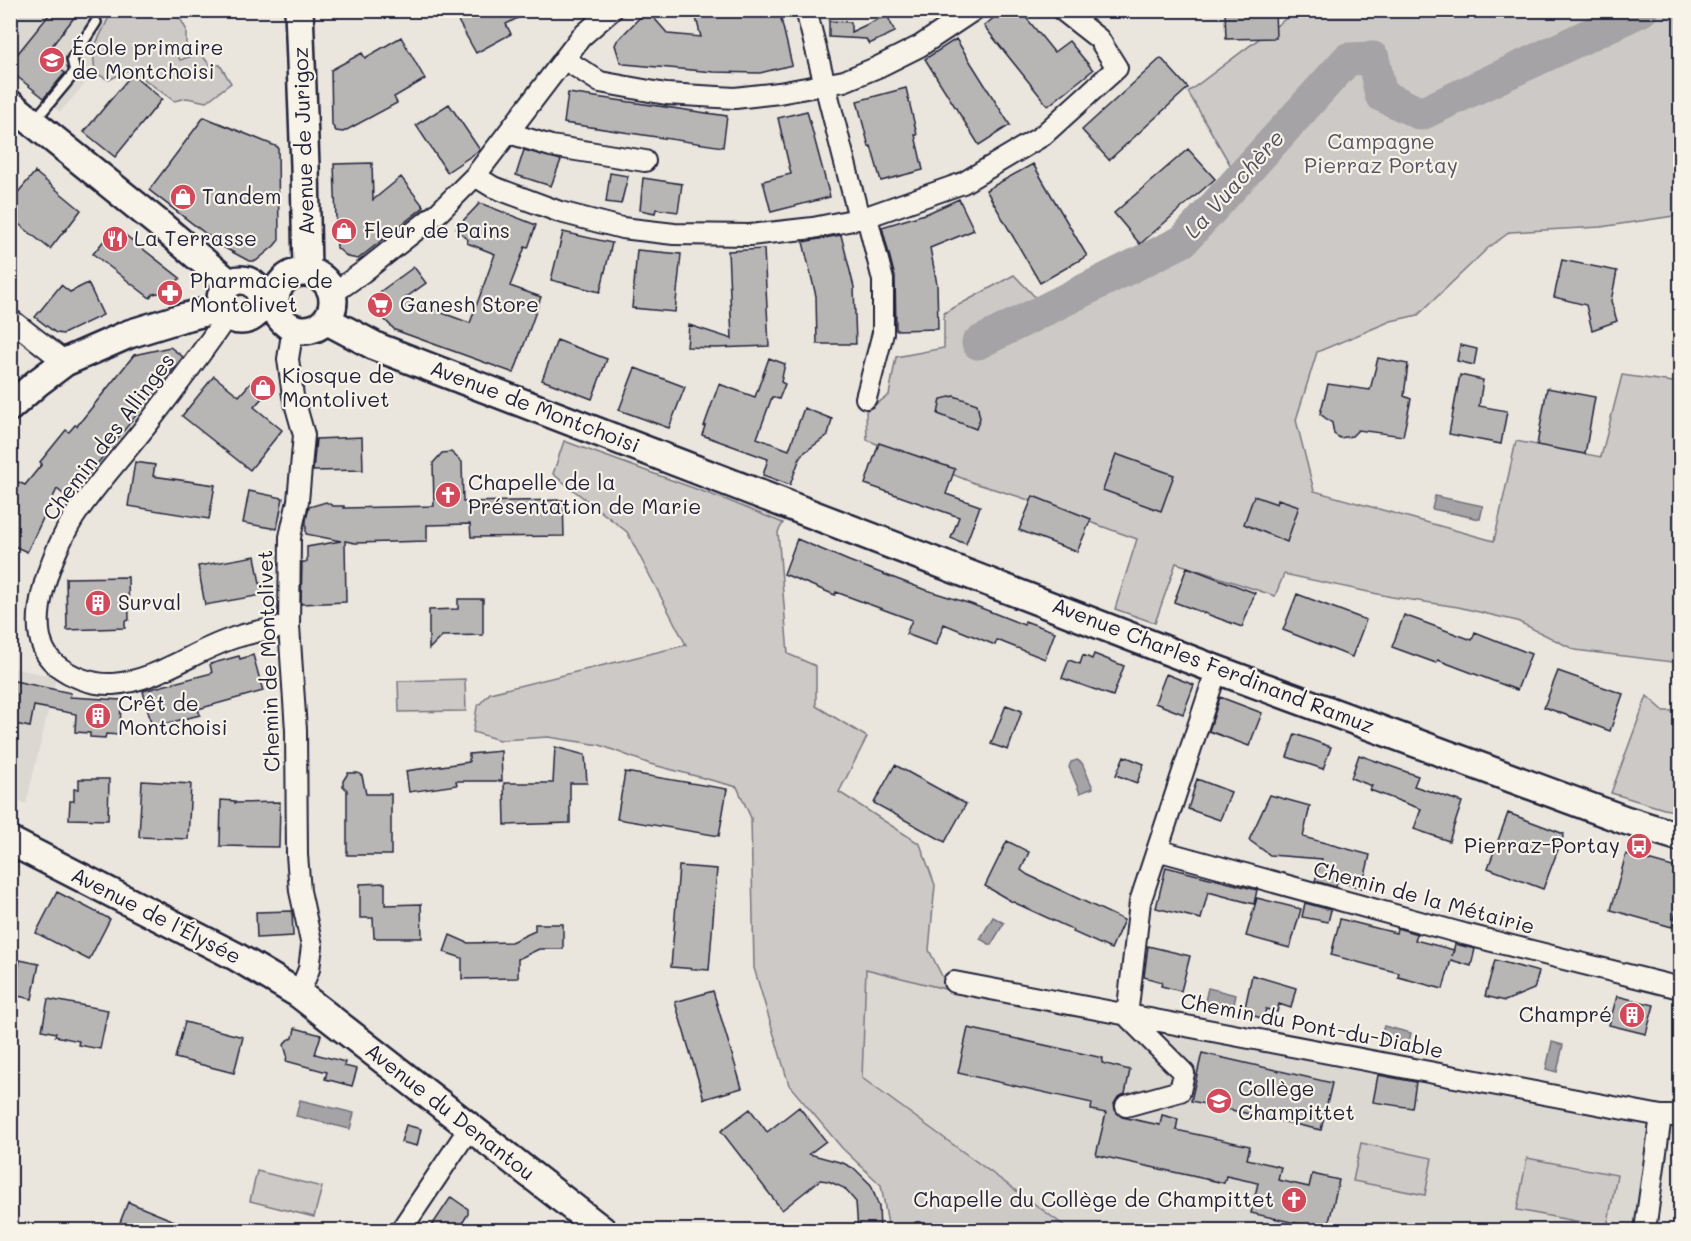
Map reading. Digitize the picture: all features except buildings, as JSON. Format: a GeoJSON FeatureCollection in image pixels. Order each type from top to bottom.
{"type":"FeatureCollection","features":[{"type":"Feature","properties":{"kind":"street","name":"Avenue de Jurigoz"},"geometry":{"type":"LineString","coordinates":[[295,277],[305,166],[298,10]]}},
{"type":"Feature","properties":{"kind":"street"},"geometry":{"type":"LineString","coordinates":[[332,294],[439,212],[475,176],[581,37],[612,10]]}},
{"type":"Feature","properties":{"kind":"street"},"geometry":{"type":"LineString","coordinates":[[806,10],[856,210],[869,225],[883,280],[883,333],[866,398]]}},
{"type":"Feature","properties":{"kind":"street"},"geometry":{"type":"LineString","coordinates":[[564,59],[600,82],[666,94],[735,98],[779,93],[844,81],[878,67],[920,46],[974,10]]}},
{"type":"Feature","properties":{"kind":"street"},"geometry":{"type":"LineString","coordinates":[[475,176],[493,187],[560,212],[622,228],[674,234],[750,235],[813,228],[863,218],[963,183],[1042,136],[1117,68],[1099,39],[1062,10]]}},
{"type":"Feature","properties":{"kind":"street"},"geometry":{"type":"LineString","coordinates":[[10,104],[34,122],[236,301],[302,330],[311,329],[326,320],[333,306],[332,294],[322,278],[295,277],[236,301],[129,334],[65,362],[10,407]]}},
{"type":"Feature","properties":{"kind":"street"},"geometry":{"type":"LineString","coordinates":[[509,133],[551,146],[645,161]]}},
{"type":"Feature","properties":{"kind":"street"},"geometry":{"type":"LineString","coordinates":[[288,325],[277,311],[276,292],[295,277]]}},
{"type":"Feature","properties":{"kind":"street","name":"Chemin des Allinges"},"geometry":{"type":"LineString","coordinates":[[236,301],[149,422],[75,515],[62,538],[44,587],[37,617],[39,634],[47,656],[66,672],[79,679],[112,684],[146,677],[239,636],[288,626]]}},
{"type":"Feature","properties":{"kind":"street"},"geometry":{"type":"LineString","coordinates":[[10,318],[65,362]]}},
{"type":"Feature","properties":{"kind":"street","name":"Avenue de Montchoisi"},"geometry":{"type":"LineString","coordinates":[[326,320],[387,351],[747,489]]}},
{"type":"Feature","properties":{"kind":"street","name":"Chemin de Montolivet"},"geometry":{"type":"LineString","coordinates":[[288,325],[288,359],[293,396],[304,435],[298,501],[290,537],[288,626],[296,730],[297,855],[300,891],[312,946],[309,969],[299,994]]}},
{"type":"Feature","properties":{"kind":"street","name":"Avenue Charles Ferdinand Ramuz"},"geometry":{"type":"LineString","coordinates":[[747,489],[1217,669],[1625,820],[1680,837]]}},
{"type":"Feature","properties":{"kind":"street"},"geometry":{"type":"LineString","coordinates":[[1126,1106],[1180,1091],[1184,1073],[1127,1016],[1140,902],[1217,669]]}},
{"type":"Feature","properties":{"kind":"street","name":"Avenue de l'Élysée"},"geometry":{"type":"LineString","coordinates":[[10,841],[235,956],[299,994]]}},
{"type":"Feature","properties":{"kind":"street","name":"Chemin de la Métairie"},"geometry":{"type":"LineString","coordinates":[[1157,850],[1464,934],[1680,988]]}},
{"type":"Feature","properties":{"kind":"street","name":"Chemin du Pont-du-Diable"},"geometry":{"type":"LineString","coordinates":[[954,982],[1660,1116],[1680,1116]]}},
{"type":"Feature","properties":{"kind":"street","name":"Avenue du Denantou"},"geometry":{"type":"LineString","coordinates":[[299,994],[602,1230]]}},
{"type":"Feature","properties":{"kind":"street"},"geometry":{"type":"LineString","coordinates":[[1645,1230],[1660,1116],[1680,1104]]}},
{"type":"Feature","properties":{"kind":"street"},"geometry":{"type":"LineString","coordinates":[[401,1230],[470,1127]]}},
{"type":"Feature","properties":{"kind":"lane"},"geometry":{"type":"LineString","coordinates":[[34,122],[75,72],[72,59],[96,22]]}},
{"type":"Feature","properties":{"kind":"shaded area","name":"École primaire de Montchoisi"},"geometry":{"type":"Polygon","coordinates":[[[10,11],[112,11],[93,50],[95,73],[60,112],[11,71],[10,11]]]}},
{"type":"Feature","properties":{"kind":"shaded area"},"geometry":{"type":"Polygon","coordinates":[[[1435,496],[1483,506],[1480,519],[1432,509],[1435,496]]]}},
{"type":"Feature","properties":{"kind":"shaded area"},"geometry":{"type":"Polygon","coordinates":[[[11,667],[56,678],[26,804],[11,797],[11,667]]]}},
{"type":"Feature","properties":{"kind":"shaded area"},"geometry":{"type":"Polygon","coordinates":[[[1077,760],[1082,763],[1093,788],[1080,793],[1069,767],[1071,762],[1077,760]]]}},
{"type":"Feature","properties":{"kind":"shaded area"},"geometry":{"type":"Polygon","coordinates":[[[993,917],[1004,923],[991,945],[980,939],[993,917]]]}},
{"type":"Feature","properties":{"kind":"shaded area","name":"Collège Champittet"},"geometry":{"type":"Polygon","coordinates":[[[866,969],[949,990],[1596,1110],[1650,1128],[1636,1230],[1070,1230],[862,1078],[866,969]]]}},
{"type":"Feature","properties":{"kind":"shaded area"},"geometry":{"type":"Polygon","coordinates":[[[1208,988],[1236,995],[1233,1008],[1205,1001],[1208,988]]]}},
{"type":"Feature","properties":{"kind":"shaded area"},"geometry":{"type":"Polygon","coordinates":[[[1384,1026],[1411,1033],[1408,1046],[1380,1038],[1384,1026]]]}},
{"type":"Feature","properties":{"kind":"shaded area"},"geometry":{"type":"Polygon","coordinates":[[[1552,1042],[1563,1045],[1557,1072],[1546,1069],[1552,1042]]]}},
{"type":"Feature","properties":{"kind":"shaded area"},"geometry":{"type":"Polygon","coordinates":[[[300,1100],[354,1113],[350,1129],[296,1116],[300,1100]]]}},
{"type":"Feature","properties":{"kind":"green space"},"geometry":{"type":"Polygon","coordinates":[[[112,11],[158,11],[180,18],[186,29],[186,48],[177,54],[180,60],[200,53],[209,64],[220,65],[231,83],[206,102],[187,98],[174,101],[130,69],[109,80],[95,73],[93,50],[112,11]]]}},
{"type":"Feature","properties":{"kind":"green space","name":"Campagne Pierraz Portay"},"geometry":{"type":"Polygon","coordinates":[[[1296,11],[1680,11],[1680,215],[1601,227],[1510,232],[1488,248],[1418,315],[1391,321],[1317,352],[1296,420],[1314,491],[1494,541],[1516,441],[1601,457],[1622,375],[1680,383],[1680,663],[1575,650],[1517,621],[1458,607],[1392,597],[1284,574],[1275,596],[1176,563],[1155,623],[1115,609],[1137,539],[974,483],[867,440],[866,411],[889,395],[896,357],[944,348],[944,313],[1014,275],[1038,300],[1073,298],[1183,245],[1239,180],[1188,92],[1296,11]]]}},
{"type":"Feature","properties":{"kind":"green space"},"geometry":{"type":"Polygon","coordinates":[[[564,441],[783,523],[778,532],[788,654],[816,666],[816,706],[867,737],[839,792],[920,844],[935,885],[929,950],[949,990],[866,969],[862,1078],[1070,1230],[889,1230],[881,1185],[842,1148],[789,1085],[754,968],[751,818],[737,787],[650,764],[600,745],[548,737],[499,740],[473,732],[477,707],[490,693],[686,645],[627,532],[553,474],[564,441]]]}},
{"type":"Feature","properties":{"kind":"green space"},"geometry":{"type":"Polygon","coordinates":[[[465,679],[466,711],[399,712],[398,681],[465,679]]]}},
{"type":"Feature","properties":{"kind":"green space"},"geometry":{"type":"Polygon","coordinates":[[[1647,696],[1664,711],[1680,711],[1680,812],[1611,793],[1647,696]]]}},
{"type":"Feature","properties":{"kind":"green space"},"geometry":{"type":"Polygon","coordinates":[[[1361,1143],[1432,1158],[1425,1195],[1353,1181],[1361,1143]]]}},
{"type":"Feature","properties":{"kind":"green space"},"geometry":{"type":"Polygon","coordinates":[[[1527,1158],[1617,1175],[1607,1227],[1517,1210],[1527,1158]]]}},
{"type":"Feature","properties":{"kind":"green space"},"geometry":{"type":"Polygon","coordinates":[[[257,1171],[322,1187],[314,1217],[250,1201],[257,1171]]]}},
{"type":"Feature","properties":{"kind":"waterway","name":"La Vuachère"},"geometry":{"type":"LineString","coordinates":[[978,343],[1183,241],[1348,59],[1373,58],[1381,95],[1421,114],[1642,10]]}},
{"type":"Feature","properties":{"kind":"place","name":"École primaire de Montchoisi"},"geometry":{"type":"Point","coordinates":[52,60]}},
{"type":"Feature","properties":{"kind":"place","name":"Tandem"},"geometry":{"type":"Point","coordinates":[183,197]}},
{"type":"Feature","properties":{"kind":"place","name":"Fleur de Pains"},"geometry":{"type":"Point","coordinates":[344,231]}},
{"type":"Feature","properties":{"kind":"place","name":"La Terrasse"},"geometry":{"type":"Point","coordinates":[115,239]}},
{"type":"Feature","properties":{"kind":"place","name":"Pharmacie de Montolivet"},"geometry":{"type":"Point","coordinates":[170,293]}},
{"type":"Feature","properties":{"kind":"place","name":"Ganesh Store"},"geometry":{"type":"Point","coordinates":[380,305]}},
{"type":"Feature","properties":{"kind":"place","name":"Kiosque de Montolivet"},"geometry":{"type":"Point","coordinates":[263,388]}},
{"type":"Feature","properties":{"kind":"place","name":"Chapelle de la Présentation de Marie"},"geometry":{"type":"Point","coordinates":[448,495]}},
{"type":"Feature","properties":{"kind":"place","name":"Surval"},"geometry":{"type":"Point","coordinates":[98,603]}},
{"type":"Feature","properties":{"kind":"place","name":"Crêt de Montchoisi"},"geometry":{"type":"Point","coordinates":[98,716]}},
{"type":"Feature","properties":{"kind":"place","name":"Pierraz-Portay"},"geometry":{"type":"Point","coordinates":[1639,846]}},
{"type":"Feature","properties":{"kind":"place","name":"Champré"},"geometry":{"type":"Point","coordinates":[1632,1015]}},
{"type":"Feature","properties":{"kind":"place","name":"Collège Champittet"},"geometry":{"type":"Point","coordinates":[1219,1101]}},
{"type":"Feature","properties":{"kind":"place","name":"Chapelle du Collège de Champittet"},"geometry":{"type":"Point","coordinates":[1294,1200]}}]}
